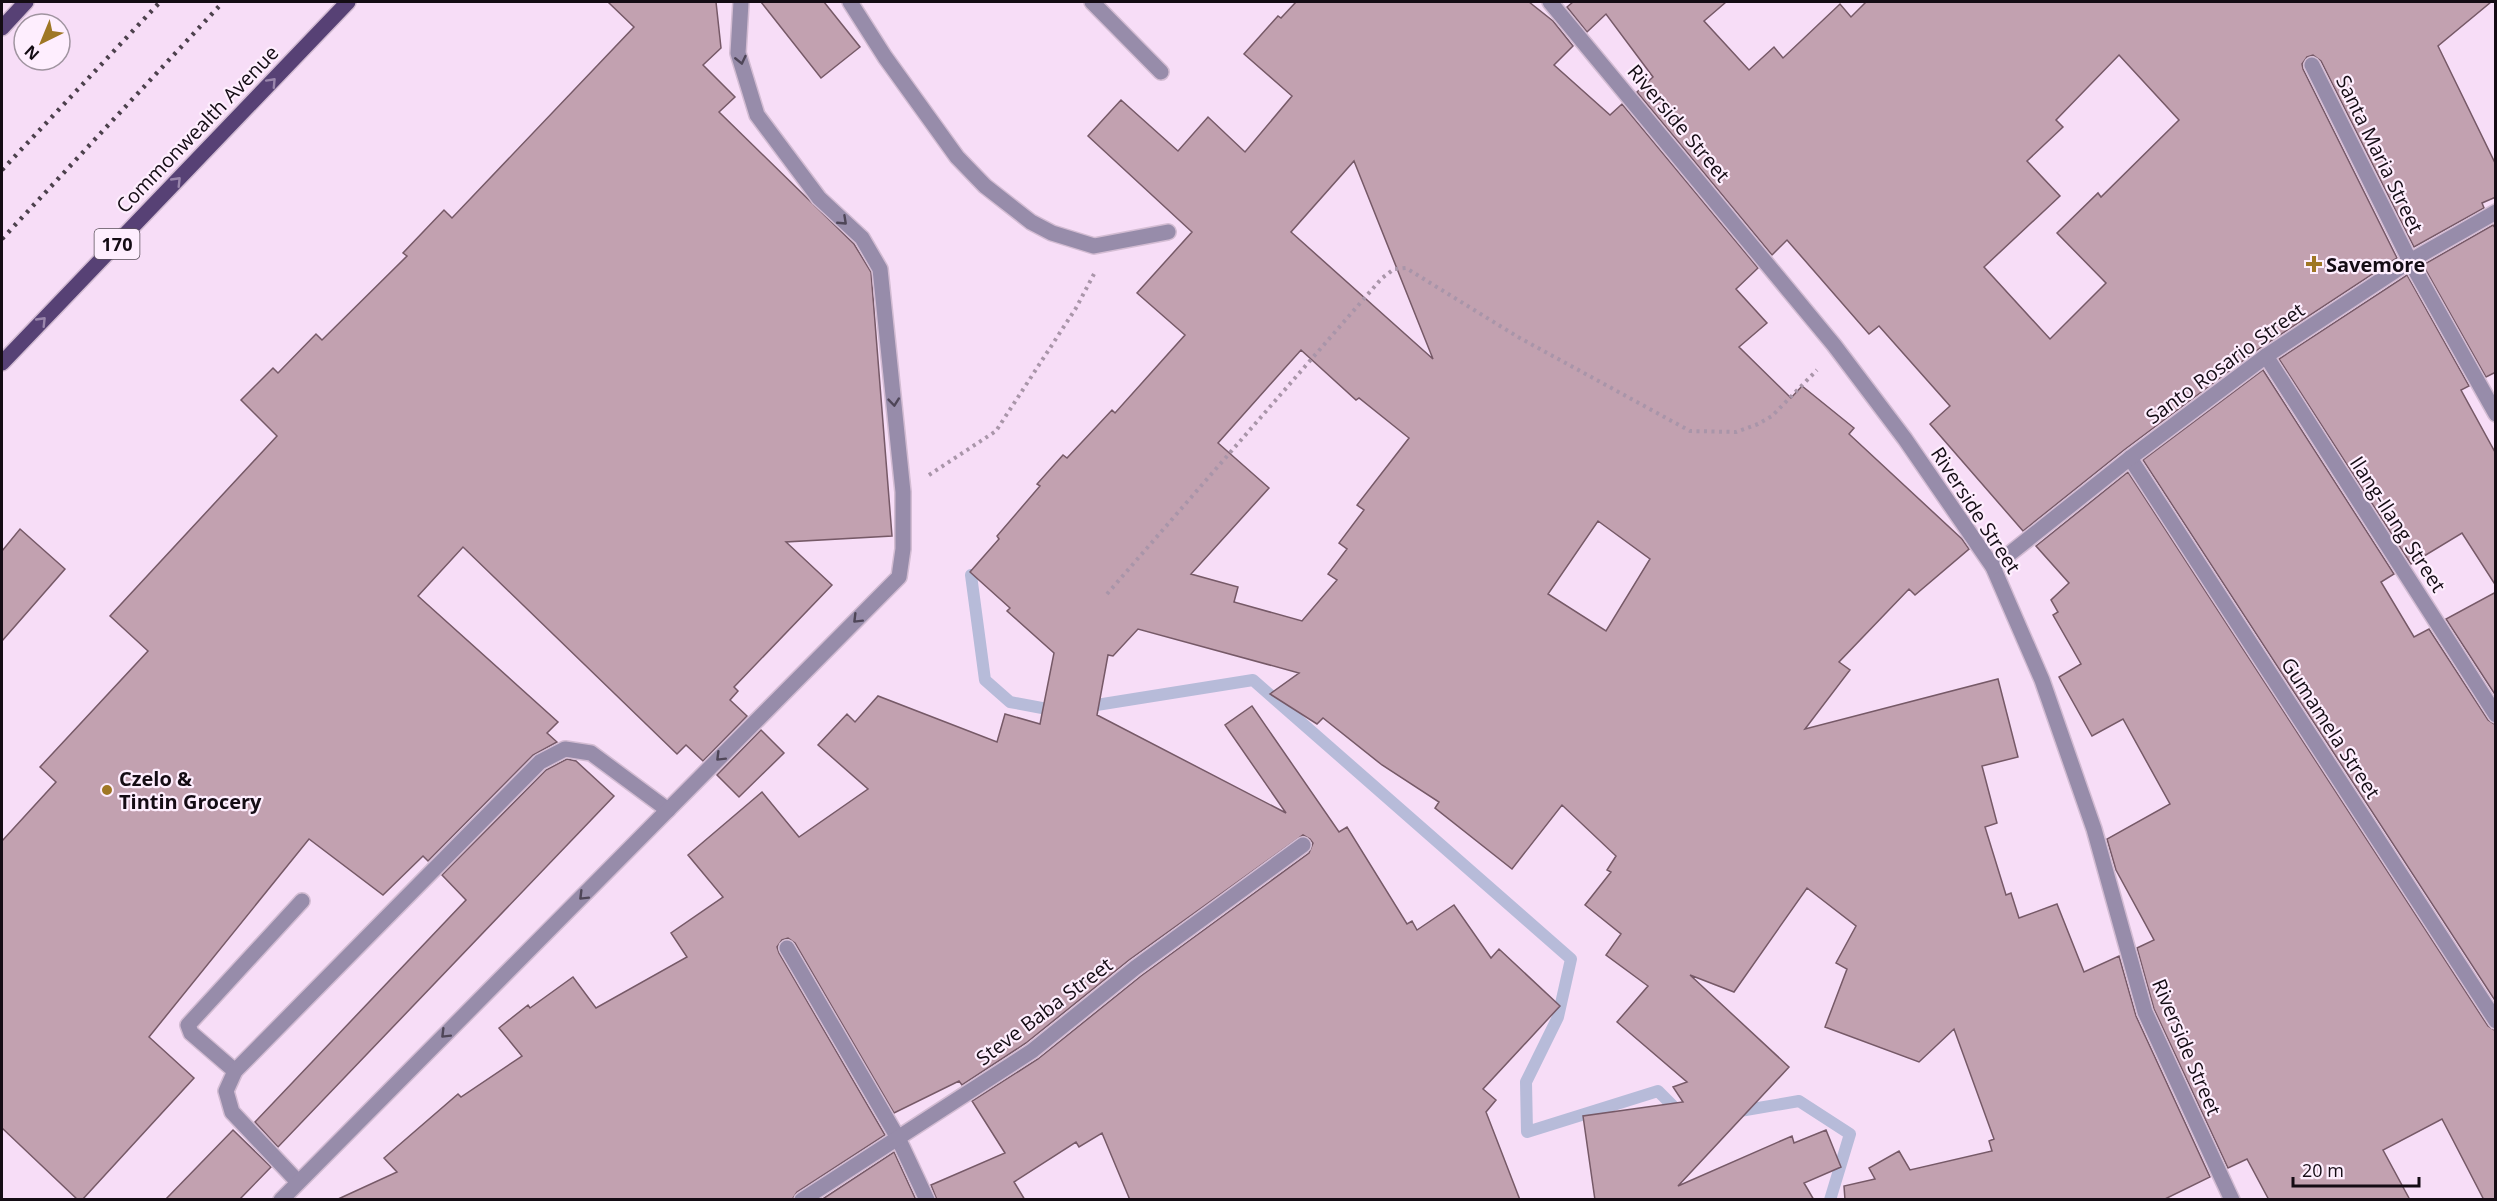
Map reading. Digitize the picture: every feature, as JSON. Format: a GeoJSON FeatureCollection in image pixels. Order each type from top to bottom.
{"type":"FeatureCollection","features":[{"type":"Feature","properties":{"kind":"main road"},"geometry":{"type":"LineString","coordinates":[[2,28],[22,2]]}},
{"type":"Feature","properties":{"kind":"main road","name":"Commonwealth Avenue"},"geometry":{"type":"LineString","coordinates":[[2,363],[348,2]]}},
{"type":"Feature","properties":{"kind":"street"},"geometry":{"type":"LineString","coordinates":[[281,1200],[899,578],[903,549],[903,492],[880,269],[862,238],[819,198],[757,115],[738,53],[741,2]]}},
{"type":"Feature","properties":{"kind":"street"},"geometry":{"type":"LineString","coordinates":[[850,2],[862,24],[957,157],[985,186],[1031,222],[1052,233],[1094,246],[1168,232]]}},
{"type":"Feature","properties":{"kind":"street"},"geometry":{"type":"LineString","coordinates":[[1092,2],[1161,72]]}},
{"type":"Feature","properties":{"kind":"street","name":"Riverside Street"},"geometry":{"type":"LineString","coordinates":[[1550,2],[1834,345],[1905,439],[1993,567],[2042,680],[2094,830],[2145,1012],[2232,1200]]}},
{"type":"Feature","properties":{"kind":"street","name":"Santa Maria Street"},"geometry":{"type":"LineString","coordinates":[[2312,65],[2410,261],[2496,414]]}},
{"type":"Feature","properties":{"kind":"street","name":"Santo Rosario Street"},"geometry":{"type":"LineString","coordinates":[[1993,567],[2130,458],[2266,356],[2410,261],[2496,212]]}},
{"type":"Feature","properties":{"kind":"street","name":"Ilang-Ilang Street"},"geometry":{"type":"LineString","coordinates":[[2266,356],[2496,715]]}},
{"type":"Feature","properties":{"kind":"street","name":"Gumamela Street"},"geometry":{"type":"LineString","coordinates":[[2130,458],[2496,1021]]}},
{"type":"Feature","properties":{"kind":"street"},"geometry":{"type":"LineString","coordinates":[[298,1182],[232,1112],[226,1091],[235,1071],[540,762],[566,748],[591,753],[668,810]]}},
{"type":"Feature","properties":{"kind":"street","name":"Steve Baba Street"},"geometry":{"type":"LineString","coordinates":[[802,1200],[1032,1051],[1135,968],[1304,845]]}},
{"type":"Feature","properties":{"kind":"street"},"geometry":{"type":"LineString","coordinates":[[235,1071],[191,1033],[188,1024],[302,901]]}},
{"type":"Feature","properties":{"kind":"street"},"geometry":{"type":"LineString","coordinates":[[787,948],[898,1138],[927,1200]]}},
{"type":"Feature","properties":{"kind":"path"},"geometry":{"type":"LineString","coordinates":[[903,492],[996,431],[1093,278],[1096,262],[1094,246]]}},
{"type":"Feature","properties":{"kind":"path"},"geometry":{"type":"LineString","coordinates":[[1107,594],[1382,278],[1394,270],[1406,268],[1518,337],[1690,432],[1736,432],[1772,416],[1819,367],[1834,345]]}},
{"type":"Feature","properties":{"kind":"building"},"geometry":{"type":"Polygon","coordinates":[[[608,2],[716,2],[721,48],[703,65],[735,97],[719,112],[854,244],[871,272],[892,536],[786,542],[832,585],[734,687],[738,691],[730,700],[747,716],[703,761],[686,745],[677,754],[463,547],[418,596],[558,722],[547,733],[557,742],[533,755],[428,861],[423,856],[383,895],[309,839],[149,1037],[194,1078],[82,1200],[78,1200],[2,1128],[2,841],[56,782],[40,767],[148,651],[110,616],[277,436],[241,400],[273,368],[278,373],[316,334],[322,340],[407,256],[403,253],[444,210],[452,218],[634,27],[608,2]]]}},
{"type":"Feature","properties":{"kind":"building"},"geometry":{"type":"Polygon","coordinates":[[[761,2],[824,2],[860,47],[821,78],[761,2]]]}},
{"type":"Feature","properties":{"kind":"building"},"geometry":{"type":"Polygon","coordinates":[[[1296,2],[1529,2],[1553,21],[1573,46],[1554,65],[1610,115],[1622,104],[1758,268],[1736,289],[1767,323],[1739,347],[1791,398],[1802,386],[1854,428],[1849,434],[1962,539],[1969,549],[1915,595],[1909,589],[1839,662],[1850,670],[1805,729],[1998,679],[2018,757],[1982,766],[1997,823],[1985,827],[2006,895],[2011,893],[2019,918],[2057,904],[2084,972],[2119,956],[2136,1016],[2210,1177],[2163,1200],[1845,1200],[1844,1186],[1875,1179],[1869,1168],[1899,1151],[1910,1170],[1992,1151],[1989,1141],[1994,1139],[1954,1029],[1919,1062],[1825,1027],[1847,969],[1836,963],[1856,926],[1807,888],[1734,992],[1690,975],[1789,1067],[1678,1186],[1792,1136],[1794,1143],[1826,1130],[1841,1167],[1804,1183],[1814,1200],[1595,1200],[1583,1116],[1683,1102],[1673,1087],[1687,1082],[1617,1022],[1648,986],[1606,955],[1621,934],[1585,905],[1611,872],[1607,870],[1616,856],[1562,805],[1512,869],[1435,808],[1439,802],[1382,765],[1323,718],[1317,724],[1270,694],[1299,673],[1138,629],[1113,656],[1108,655],[1097,715],[1286,813],[1225,725],[1252,706],[1339,832],[1347,827],[1407,924],[1412,921],[1417,930],[1454,905],[1491,958],[1499,949],[1560,1006],[1483,1089],[1496,1100],[1486,1112],[1520,1200],[1130,1200],[1102,1133],[1079,1147],[1076,1142],[1014,1182],[1025,1200],[937,1200],[931,1185],[1005,1153],[972,1101],[1038,1059],[1141,976],[1309,853],[1313,843],[1303,835],[1129,960],[1026,1043],[962,1085],[959,1081],[894,1113],[795,943],[788,938],[782,940],[777,947],[779,953],[885,1135],[797,1192],[792,1200],[336,1200],[397,1172],[384,1158],[458,1094],[461,1097],[522,1056],[499,1028],[528,1005],[530,1008],[573,977],[596,1008],[687,957],[671,933],[723,897],[688,855],[762,792],[799,837],[868,789],[818,745],[847,714],[855,722],[878,696],[997,742],[1005,714],[1040,724],[1054,653],[1007,611],[1010,608],[970,572],[1040,486],[1037,484],[1063,455],[1067,458],[1112,410],[1115,413],[1185,335],[1137,293],[1192,232],[1088,136],[1121,100],[1178,151],[1208,117],[1245,152],[1292,96],[1244,54],[1278,16],[1281,18],[1296,2]],[[1354,161],[1291,232],[1433,359],[1354,161]],[[1301,350],[1218,443],[1269,488],[1191,574],[1238,587],[1234,602],[1302,621],[1337,580],[1328,574],[1347,549],[1339,543],[1364,510],[1357,505],[1409,438],[1359,398],[1356,400],[1301,350]],[[1598,521],[1548,594],[1606,631],[1650,559],[1598,521]]]}},
{"type":"Feature","properties":{"kind":"building"},"geometry":{"type":"Polygon","coordinates":[[[1573,2],[1726,2],[1704,21],[1749,70],[1774,47],[1783,58],[1840,4],[1851,17],[1866,2],[2491,2],[2438,46],[2496,165],[2496,197],[2482,203],[2484,208],[2414,247],[2321,61],[2313,55],[2307,57],[2302,64],[2303,69],[2397,258],[2260,348],[2124,450],[2023,531],[1930,424],[1950,406],[1879,326],[1869,334],[1787,240],[1772,255],[1637,92],[1653,77],[1606,14],[1587,32],[1567,7],[1573,2]],[[2119,55],[2056,120],[2063,127],[2027,161],[2060,196],[1984,267],[2050,339],[2106,283],[2057,233],[2098,193],[2101,197],[2179,120],[2119,55]]]}},
{"type":"Feature","properties":{"kind":"building"},"geometry":{"type":"Polygon","coordinates":[[[2493,225],[2496,229],[2496,372],[2486,377],[2423,265],[2493,225]]]}},
{"type":"Feature","properties":{"kind":"building"},"geometry":{"type":"Polygon","coordinates":[[[2407,275],[2469,386],[2461,390],[2496,454],[2496,586],[2462,533],[2411,564],[2279,359],[2407,275]]]}},
{"type":"Feature","properties":{"kind":"building"},"geometry":{"type":"Polygon","coordinates":[[[2263,370],[2394,574],[2381,582],[2414,637],[2429,629],[2488,720],[2496,725],[2496,1002],[2143,460],[2263,370]]]}},
{"type":"Feature","properties":{"kind":"building"},"geometry":{"type":"Polygon","coordinates":[[[2128,472],[2488,1026],[2496,1031],[2496,1200],[2484,1200],[2442,1119],[2383,1150],[2410,1200],[2269,1200],[2247,1159],[2228,1168],[2154,1009],[2137,948],[2154,940],[2116,870],[2107,839],[2170,804],[2123,719],[2092,736],[2059,677],[2081,664],[2053,615],[2058,612],[2051,600],[2069,583],[2036,546],[2128,472]]]}},
{"type":"Feature","properties":{"kind":"building"},"geometry":{"type":"Polygon","coordinates":[[[20,529],[65,569],[2,641],[2,551],[20,529]]]}},
{"type":"Feature","properties":{"kind":"building"},"geometry":{"type":"Polygon","coordinates":[[[2496,592],[2496,696],[2446,619],[2496,592]]]}},
{"type":"Feature","properties":{"kind":"building"},"geometry":{"type":"Polygon","coordinates":[[[761,730],[784,753],[739,797],[717,775],[761,730]]]}},
{"type":"Feature","properties":{"kind":"building"},"geometry":{"type":"Polygon","coordinates":[[[567,759],[576,761],[614,796],[278,1147],[255,1122],[466,900],[442,875],[546,770],[567,759]]]}},
{"type":"Feature","properties":{"kind":"building"},"geometry":{"type":"Polygon","coordinates":[[[233,1130],[271,1167],[239,1200],[165,1200],[233,1130]]]}},
{"type":"Feature","properties":{"kind":"building"},"geometry":{"type":"Polygon","coordinates":[[[894,1152],[916,1200],[821,1200],[894,1152]]]}},
{"type":"Feature","properties":{"kind":"waterway"},"geometry":{"type":"LineString","coordinates":[[971,575],[985,680],[1010,702],[1058,711]]}},
{"type":"Feature","properties":{"kind":"waterway"},"geometry":{"type":"LineString","coordinates":[[1084,707],[1253,680],[1571,959],[1558,1017],[1526,1082],[1527,1132],[1658,1091],[1681,1114]]}},
{"type":"Feature","properties":{"kind":"waterway"},"geometry":{"type":"LineString","coordinates":[[1734,1112],[1799,1101],[1850,1134],[1830,1200]]}},
{"type":"Feature","properties":{"kind":"railway"},"geometry":{"type":"LineString","coordinates":[[2,170],[160,2]]}},
{"type":"Feature","properties":{"kind":"railway"},"geometry":{"type":"LineString","coordinates":[[2,239],[223,2]]}},
{"type":"Feature","properties":{"kind":"place","name":"Savemore"},"geometry":{"type":"Point","coordinates":[2314,264]}},
{"type":"Feature","properties":{"kind":"place","name":"Czelo & Tintin Grocery"},"geometry":{"type":"Point","coordinates":[107,790]}}]}
